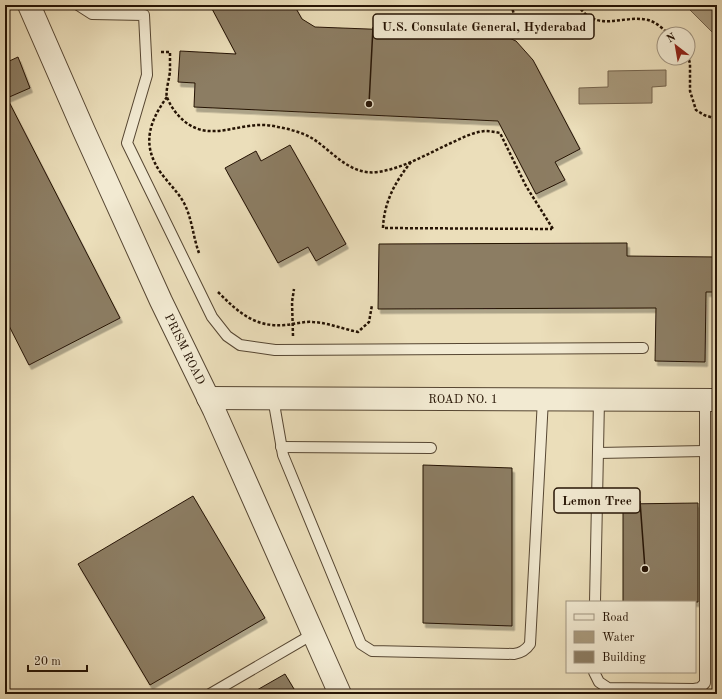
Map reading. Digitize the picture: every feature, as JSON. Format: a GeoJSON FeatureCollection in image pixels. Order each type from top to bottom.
{"type":"FeatureCollection","features":[{"type":"Feature","properties":{"kind":"street","name":"PRISM ROAD"},"geometry":{"type":"LineString","coordinates":[[29,5],[90,146],[161,301],[208,398],[340,694]]}},
{"type":"Feature","properties":{"kind":"street","name":"ROAD NO. 1"},"geometry":{"type":"LineString","coordinates":[[208,398],[711,400]]}},
{"type":"Feature","properties":{"kind":"lane"},"geometry":{"type":"LineString","coordinates":[[78,5],[92,14],[144,15],[147,75],[128,143],[212,317],[227,336],[240,345],[275,350],[643,348]]}},
{"type":"Feature","properties":{"kind":"lane"},"geometry":{"type":"LineString","coordinates":[[273,398],[281,447],[286,462],[361,644],[372,651],[519,654],[527,649],[530,644],[544,399]]}},
{"type":"Feature","properties":{"kind":"lane"},"geometry":{"type":"LineString","coordinates":[[595,601],[599,400]]}},
{"type":"Feature","properties":{"kind":"lane"},"geometry":{"type":"LineString","coordinates":[[594,673],[599,682],[608,688],[700,688],[705,683],[705,451],[711,400]]}},
{"type":"Feature","properties":{"kind":"lane"},"geometry":{"type":"LineString","coordinates":[[281,447],[431,448]]}},
{"type":"Feature","properties":{"kind":"lane"},"geometry":{"type":"LineString","coordinates":[[598,453],[705,451]]}},
{"type":"Feature","properties":{"kind":"lane"},"geometry":{"type":"LineString","coordinates":[[210,694],[313,634]]}},
{"type":"Feature","properties":{"kind":"path"},"geometry":{"type":"LineString","coordinates":[[511,5],[514,14],[525,30]]}},
{"type":"Feature","properties":{"kind":"path"},"geometry":{"type":"LineString","coordinates":[[578,5],[588,16],[596,20],[620,21],[643,19],[650,20],[658,26]]}},
{"type":"Feature","properties":{"kind":"path"},"geometry":{"type":"LineString","coordinates":[[146,52],[170,52],[170,70],[167,96],[158,110],[149,130],[150,144],[154,161],[185,204],[201,256]]}},
{"type":"Feature","properties":{"kind":"path"},"geometry":{"type":"LineString","coordinates":[[690,66],[690,91],[696,110],[704,115],[717,118]]}},
{"type":"Feature","properties":{"kind":"path"},"geometry":{"type":"LineString","coordinates":[[167,96],[178,115],[194,128],[211,132],[224,131],[253,124],[279,127],[300,133],[310,138],[346,164],[363,171],[376,172],[392,170],[471,134],[485,131],[500,133],[526,186],[553,229],[383,228],[384,214],[391,194],[399,177],[411,162]]}},
{"type":"Feature","properties":{"kind":"path"},"geometry":{"type":"LineString","coordinates":[[293,350],[292,302],[294,289]]}},
{"type":"Feature","properties":{"kind":"path"},"geometry":{"type":"LineString","coordinates":[[217,291],[231,305],[249,319],[270,326],[318,322],[358,332],[369,322],[372,305]]}},
{"type":"Feature","properties":{"kind":"water"},"geometry":{"type":"Polygon","coordinates":[[[685,5],[717,5],[717,37],[685,5]]]}},
{"type":"Feature","properties":{"kind":"water"},"geometry":{"type":"Polygon","coordinates":[[[666,70],[666,86],[652,87],[652,103],[579,104],[579,88],[608,87],[608,71],[666,70]]]}},
{"type":"Feature","properties":{"kind":"building"},"geometry":{"type":"Polygon","coordinates":[[[210,5],[294,5],[302,19],[315,27],[500,34],[516,41],[533,60],[580,149],[555,162],[565,180],[536,194],[498,121],[194,107],[195,83],[178,82],[180,51],[236,54],[210,5]]]}},
{"type":"Feature","properties":{"kind":"building"},"geometry":{"type":"Polygon","coordinates":[[[18,57],[30,88],[7,98],[120,318],[29,365],[5,318],[5,63],[18,57]]]}},
{"type":"Feature","properties":{"kind":"building"},"geometry":{"type":"Polygon","coordinates":[[[290,145],[346,244],[316,261],[308,247],[278,263],[225,168],[256,151],[261,161],[290,145]]]}},
{"type":"Feature","properties":{"kind":"building"},"geometry":{"type":"Polygon","coordinates":[[[627,243],[627,256],[717,257],[717,292],[706,292],[705,362],[655,361],[656,308],[378,309],[379,244],[627,243]]]}},
{"type":"Feature","properties":{"kind":"building"},"geometry":{"type":"Polygon","coordinates":[[[423,465],[512,468],[512,626],[423,623],[423,465]]]}},
{"type":"Feature","properties":{"kind":"building"},"geometry":{"type":"Polygon","coordinates":[[[193,496],[265,618],[150,685],[78,564],[193,496]]]}},
{"type":"Feature","properties":{"kind":"building"},"geometry":{"type":"Polygon","coordinates":[[[698,503],[698,602],[623,601],[623,504],[698,503]]]}},
{"type":"Feature","properties":{"kind":"building"},"geometry":{"type":"Polygon","coordinates":[[[285,674],[297,694],[250,694],[285,674]]]}},
{"type":"Feature","properties":{"kind":"place","name":"U.S. Consulate General, Hyderabad"},"geometry":{"type":"Point","coordinates":[369,104]}},
{"type":"Feature","properties":{"kind":"place","name":"Lemon Tree"},"geometry":{"type":"Point","coordinates":[645,569]}}]}
